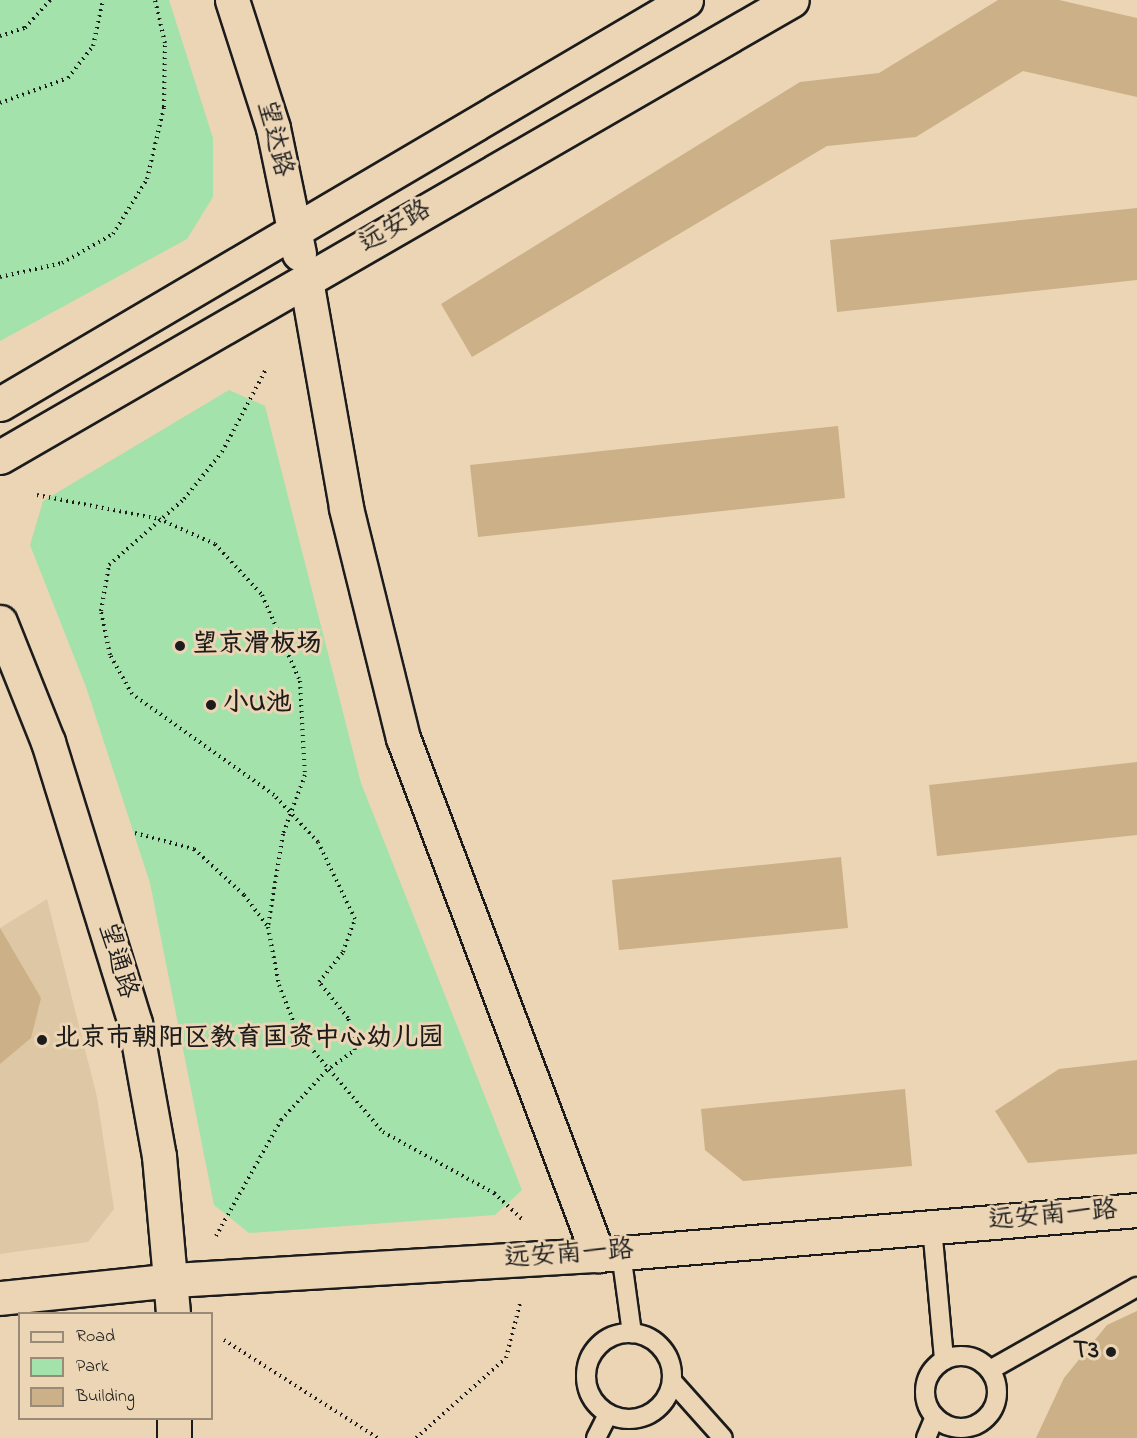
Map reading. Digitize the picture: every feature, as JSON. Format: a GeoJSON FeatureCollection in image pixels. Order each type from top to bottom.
{"type":"FeatureCollection","features":[{"type":"Feature","properties":{"kind":"street","name":"望达路"},"geometry":{"type":"LineString","coordinates":[[232,0],[273,128],[306,280],[346,508],[403,738],[610,1254]]}},
{"type":"Feature","properties":{"kind":"street","name":"远安路"},"geometry":{"type":"LineString","coordinates":[[0,404],[294,233],[686,0]]}},
{"type":"Feature","properties":{"kind":"street","name":"远安路"},"geometry":{"type":"LineString","coordinates":[[0,457],[792,0]]}},
{"type":"Feature","properties":{"kind":"street","name":"望通路"},"geometry":{"type":"LineString","coordinates":[[0,622],[48,742],[135,1023],[159,1156],[173,1280],[173,1312]]}},
{"type":"Feature","properties":{"kind":"street","name":"远安南一路"},"geometry":{"type":"LineString","coordinates":[[0,1298],[173,1280],[610,1254],[1137,1210]]}},
{"type":"Feature","properties":{"kind":"street"},"geometry":{"type":"LineString","coordinates":[[174,1420],[174,1438]]}},
{"type":"Feature","properties":{"kind":"lane"},"geometry":{"type":"LineString","coordinates":[[932,1227],[944,1360],[925,1386],[943,1438]]}},
{"type":"Feature","properties":{"kind":"lane"},"geometry":{"type":"LineString","coordinates":[[610,1254],[632,1333]]}},
{"type":"Feature","properties":{"kind":"lane"},"geometry":{"type":"LineString","coordinates":[[990,1370],[1137,1287]]}},
{"type":"Feature","properties":{"kind":"lane"},"geometry":{"type":"LineString","coordinates":[[672,1381],[661,1406],[651,1414],[629,1419],[608,1414],[589,1392],[587,1363],[605,1340],[632,1333],[646,1336],[666,1354],[672,1381],[723,1438]]}},
{"type":"Feature","properties":{"kind":"lane"},"geometry":{"type":"LineString","coordinates":[[935,1417],[966,1428],[988,1416],[997,1394],[990,1370],[969,1357],[944,1360]]}},
{"type":"Feature","properties":{"kind":"lane"},"geometry":{"type":"LineString","coordinates":[[596,1438],[608,1414]]}},
{"type":"Feature","properties":{"kind":"lane"},"geometry":{"type":"LineString","coordinates":[[926,1438],[935,1417]]}},
{"type":"Feature","properties":{"kind":"path"},"geometry":{"type":"LineString","coordinates":[[0,36],[25,28],[50,0]]}},
{"type":"Feature","properties":{"kind":"path"},"geometry":{"type":"LineString","coordinates":[[0,103],[68,78],[93,46],[103,0]]}},
{"type":"Feature","properties":{"kind":"path"},"geometry":{"type":"LineString","coordinates":[[0,277],[62,263],[112,234],[147,179],[164,107],[165,43],[155,0]]}},
{"type":"Feature","properties":{"kind":"path"},"geometry":{"type":"LineString","coordinates":[[216,1236],[281,1120],[326,1071],[355,1050],[348,1018],[319,982],[343,952],[355,919],[318,842],[290,816],[274,795],[132,694],[110,655],[101,611],[109,565],[184,499],[222,453],[264,371]]}},
{"type":"Feature","properties":{"kind":"path"},"geometry":{"type":"LineString","coordinates":[[37,495],[159,519],[214,544],[262,595],[296,670],[305,775],[290,816],[268,927],[279,985],[298,1033],[326,1071],[384,1132],[494,1193],[524,1221]]}},
{"type":"Feature","properties":{"kind":"path"},"geometry":{"type":"LineString","coordinates":[[135,833],[194,849],[244,895],[268,927]]}},
{"type":"Feature","properties":{"kind":"path"},"geometry":{"type":"LineString","coordinates":[[416,1438],[506,1358],[520,1304]]}},
{"type":"Feature","properties":{"kind":"path"},"geometry":{"type":"LineString","coordinates":[[224,1340],[378,1438]]}},
{"type":"Feature","properties":{"kind":"shaded area","name":"北京市朝阳区教育国资中心幼儿园"},"geometry":{"type":"Polygon","coordinates":[[[47,899],[97,1097],[114,1209],[88,1242],[0,1254],[0,928],[47,899]]]}},
{"type":"Feature","properties":{"kind":"green space"},"geometry":{"type":"Polygon","coordinates":[[[0,0],[169,0],[213,138],[213,197],[187,239],[0,341],[0,0]]]}},
{"type":"Feature","properties":{"kind":"green space"},"geometry":{"type":"Polygon","coordinates":[[[229,390],[265,406],[361,783],[522,1190],[495,1215],[249,1233],[214,1205],[150,883],[86,687],[30,545],[43,501],[229,390]]]}},
{"type":"Feature","properties":{"kind":"building"},"geometry":{"type":"Polygon","coordinates":[[[998,0],[1059,0],[1137,18],[1137,97],[1023,71],[916,137],[827,146],[472,357],[441,304],[800,82],[879,73],[998,0]]]}},
{"type":"Feature","properties":{"kind":"building"},"geometry":{"type":"Polygon","coordinates":[[[1137,208],[1137,280],[837,312],[830,240],[1137,208]]]}},
{"type":"Feature","properties":{"kind":"building"},"geometry":{"type":"Polygon","coordinates":[[[838,426],[845,498],[478,537],[470,465],[838,426]]]}},
{"type":"Feature","properties":{"kind":"building"},"geometry":{"type":"Polygon","coordinates":[[[1137,762],[1137,835],[937,856],[929,785],[1137,762]]]}},
{"type":"Feature","properties":{"kind":"building"},"geometry":{"type":"Polygon","coordinates":[[[841,857],[848,928],[619,950],[612,880],[841,857]]]}},
{"type":"Feature","properties":{"kind":"building"},"geometry":{"type":"Polygon","coordinates":[[[0,928],[41,998],[31,1038],[0,1064],[0,928]]]}},
{"type":"Feature","properties":{"kind":"building"},"geometry":{"type":"Polygon","coordinates":[[[1137,1060],[1137,1154],[1028,1163],[995,1111],[1059,1069],[1137,1060]]]}},
{"type":"Feature","properties":{"kind":"building"},"geometry":{"type":"Polygon","coordinates":[[[905,1089],[912,1166],[743,1181],[705,1150],[701,1109],[905,1089]]]}},
{"type":"Feature","properties":{"kind":"building","name":"T3"},"geometry":{"type":"Polygon","coordinates":[[[1137,1311],[1137,1438],[1036,1438],[1064,1378],[1107,1325],[1137,1311]]]}},
{"type":"Feature","properties":{"kind":"place","name":"望京滑板场"},"geometry":{"type":"Point","coordinates":[180,646]}},
{"type":"Feature","properties":{"kind":"place","name":"小U池"},"geometry":{"type":"Point","coordinates":[211,705]}},
{"type":"Feature","properties":{"kind":"place","name":"北京市朝阳区教育国资中心幼儿园"},"geometry":{"type":"Point","coordinates":[42,1040]}},
{"type":"Feature","properties":{"kind":"place","name":"T3"},"geometry":{"type":"Point","coordinates":[1111,1352]}}]}
